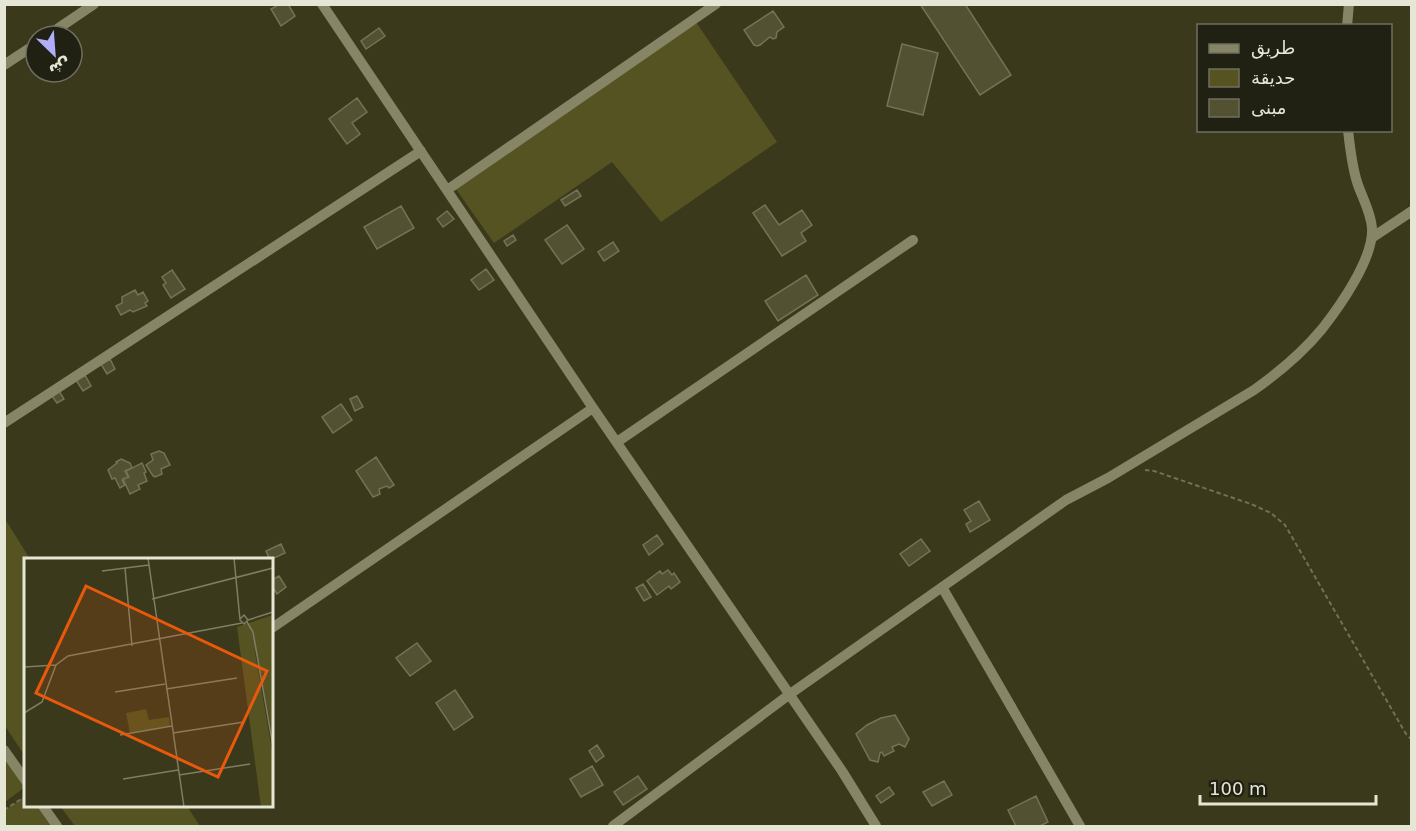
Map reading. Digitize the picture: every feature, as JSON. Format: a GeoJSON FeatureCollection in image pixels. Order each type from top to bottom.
{"type":"FeatureCollection","features":[{"type":"Feature","properties":{"kind":"street"},"geometry":{"type":"LineString","coordinates":[[65,24],[94,4]]}},
{"type":"Feature","properties":{"kind":"street"},"geometry":{"type":"LineString","coordinates":[[322,4],[616,442],[842,771],[876,826]]}},
{"type":"Feature","properties":{"kind":"street"},"geometry":{"type":"LineString","coordinates":[[447,190],[716,4]]}},
{"type":"Feature","properties":{"kind":"street"},"geometry":{"type":"LineString","coordinates":[[1347,24],[1349,4]]}},
{"type":"Feature","properties":{"kind":"street"},"geometry":{"type":"LineString","coordinates":[[4,65],[24,52]]}},
{"type":"Feature","properties":{"kind":"street"},"geometry":{"type":"LineString","coordinates":[[613,826],[790,694],[1066,500],[1101,482],[1232,404],[1267,380],[1307,345],[1322,329],[1361,270],[1371,247],[1370,217],[1357,183],[1348,132]]}},
{"type":"Feature","properties":{"kind":"street"},"geometry":{"type":"LineString","coordinates":[[4,423],[421,151]]}},
{"type":"Feature","properties":{"kind":"street"},"geometry":{"type":"LineString","coordinates":[[1372,237],[1412,211]]}},
{"type":"Feature","properties":{"kind":"street"},"geometry":{"type":"LineString","coordinates":[[616,442],[913,240]]}},
{"type":"Feature","properties":{"kind":"street"},"geometry":{"type":"LineString","coordinates":[[273,627],[593,408]]}},
{"type":"Feature","properties":{"kind":"street"},"geometry":{"type":"LineString","coordinates":[[942,587],[1080,826]]}},
{"type":"Feature","properties":{"kind":"street"},"geometry":{"type":"LineString","coordinates":[[4,750],[24,778]]}},
{"type":"Feature","properties":{"kind":"street"},"geometry":{"type":"LineString","coordinates":[[44,807],[57,826]]}},
{"type":"Feature","properties":{"kind":"path"},"geometry":{"type":"LineString","coordinates":[[1144,470],[1154,471],[1251,504],[1271,513],[1285,525],[1406,734],[1412,740]]}},
{"type":"Feature","properties":{"kind":"path"},"geometry":{"type":"LineString","coordinates":[[4,810],[24,797]]}},
{"type":"Feature","properties":{"kind":"green space"},"geometry":{"type":"Polygon","coordinates":[[[694,19],[777,142],[661,222],[612,162],[494,243],[453,185],[694,19]]]}},
{"type":"Feature","properties":{"kind":"green space"},"geometry":{"type":"Polygon","coordinates":[[[5,519],[29,558],[24,558],[24,754],[5,726],[5,519]]]}},
{"type":"Feature","properties":{"kind":"green space"},"geometry":{"type":"Polygon","coordinates":[[[4,753],[24,778],[24,788],[5,802],[4,753]]]}},
{"type":"Feature","properties":{"kind":"green space"},"geometry":{"type":"Polygon","coordinates":[[[24,797],[24,807],[45,807],[59,826],[5,826],[5,810],[24,797]]]}},
{"type":"Feature","properties":{"kind":"green space"},"geometry":{"type":"Polygon","coordinates":[[[61,807],[188,807],[200,826],[75,826],[61,807]]]}},
{"type":"Feature","properties":{"kind":"building"},"geometry":{"type":"Polygon","coordinates":[[[280,4],[288,4],[295,16],[281,26],[271,9],[280,4]]]}},
{"type":"Feature","properties":{"kind":"building"},"geometry":{"type":"Polygon","coordinates":[[[920,4],[965,4],[1011,75],[980,95],[920,4]]]}},
{"type":"Feature","properties":{"kind":"building"},"geometry":{"type":"Polygon","coordinates":[[[773,11],[784,27],[777,32],[776,38],[770,37],[760,45],[754,45],[744,30],[773,11]]]}},
{"type":"Feature","properties":{"kind":"building"},"geometry":{"type":"Polygon","coordinates":[[[379,28],[385,36],[366,49],[361,41],[379,28]]]}},
{"type":"Feature","properties":{"kind":"building"},"geometry":{"type":"Polygon","coordinates":[[[902,44],[938,53],[923,115],[887,106],[902,44]]]}},
{"type":"Feature","properties":{"kind":"building"},"geometry":{"type":"Polygon","coordinates":[[[357,98],[367,112],[352,123],[360,134],[347,144],[329,119],[357,98]]]}},
{"type":"Feature","properties":{"kind":"building"},"geometry":{"type":"Polygon","coordinates":[[[577,190],[581,196],[565,206],[561,200],[577,190]]]}},
{"type":"Feature","properties":{"kind":"building"},"geometry":{"type":"Polygon","coordinates":[[[765,205],[779,225],[802,210],[812,225],[801,233],[806,241],[782,256],[753,213],[765,205]]]}},
{"type":"Feature","properties":{"kind":"building"},"geometry":{"type":"Polygon","coordinates":[[[401,206],[414,228],[377,249],[364,227],[401,206]]]}},
{"type":"Feature","properties":{"kind":"building"},"geometry":{"type":"Polygon","coordinates":[[[447,211],[454,219],[443,227],[437,219],[447,211]]]}},
{"type":"Feature","properties":{"kind":"building"},"geometry":{"type":"Polygon","coordinates":[[[567,225],[584,249],[562,264],[545,240],[567,225]]]}},
{"type":"Feature","properties":{"kind":"building"},"geometry":{"type":"Polygon","coordinates":[[[513,235],[516,240],[507,246],[504,241],[513,235]]]}},
{"type":"Feature","properties":{"kind":"building"},"geometry":{"type":"Polygon","coordinates":[[[613,242],[619,251],[604,261],[598,252],[613,242]]]}},
{"type":"Feature","properties":{"kind":"building"},"geometry":{"type":"Polygon","coordinates":[[[486,269],[494,280],[479,290],[471,280],[486,269]]]}},
{"type":"Feature","properties":{"kind":"building"},"geometry":{"type":"Polygon","coordinates":[[[172,270],[185,289],[171,298],[163,285],[166,283],[162,277],[172,270]]]}},
{"type":"Feature","properties":{"kind":"building"},"geometry":{"type":"Polygon","coordinates":[[[806,275],[818,295],[778,321],[765,301],[806,275]]]}},
{"type":"Feature","properties":{"kind":"building"},"geometry":{"type":"Polygon","coordinates":[[[135,290],[138,295],[143,292],[148,301],[145,303],[147,306],[121,315],[116,306],[122,303],[122,297],[135,290]]]}},
{"type":"Feature","properties":{"kind":"building"},"geometry":{"type":"Polygon","coordinates":[[[110,359],[115,369],[107,374],[101,364],[110,359]]]}},
{"type":"Feature","properties":{"kind":"building"},"geometry":{"type":"Polygon","coordinates":[[[85,375],[91,386],[83,391],[76,380],[85,375]]]}},
{"type":"Feature","properties":{"kind":"building"},"geometry":{"type":"Polygon","coordinates":[[[59,391],[64,399],[57,403],[52,396],[59,391]]]}},
{"type":"Feature","properties":{"kind":"building"},"geometry":{"type":"Polygon","coordinates":[[[357,396],[363,407],[355,411],[350,399],[357,396]]]}},
{"type":"Feature","properties":{"kind":"building"},"geometry":{"type":"Polygon","coordinates":[[[341,404],[352,420],[333,433],[322,417],[341,404]]]}},
{"type":"Feature","properties":{"kind":"building"},"geometry":{"type":"Polygon","coordinates":[[[159,451],[164,453],[170,465],[161,469],[162,474],[155,477],[146,465],[153,460],[151,454],[159,451]]]}},
{"type":"Feature","properties":{"kind":"building"},"geometry":{"type":"Polygon","coordinates":[[[376,457],[394,485],[379,489],[380,494],[373,497],[356,471],[376,457]]]}},
{"type":"Feature","properties":{"kind":"building"},"geometry":{"type":"Polygon","coordinates":[[[121,459],[130,463],[132,468],[125,471],[128,477],[122,480],[125,485],[120,488],[108,470],[121,459]]]}},
{"type":"Feature","properties":{"kind":"building"},"geometry":{"type":"Polygon","coordinates":[[[142,463],[147,481],[138,485],[140,489],[130,494],[123,479],[129,477],[126,471],[142,463]]]}},
{"type":"Feature","properties":{"kind":"building"},"geometry":{"type":"Polygon","coordinates":[[[979,501],[990,520],[970,532],[966,524],[971,521],[964,510],[979,501]]]}},
{"type":"Feature","properties":{"kind":"building"},"geometry":{"type":"Polygon","coordinates":[[[657,535],[663,544],[649,555],[643,545],[657,535]]]}},
{"type":"Feature","properties":{"kind":"building"},"geometry":{"type":"Polygon","coordinates":[[[921,539],[930,551],[909,566],[900,554],[921,539]]]}},
{"type":"Feature","properties":{"kind":"building"},"geometry":{"type":"Polygon","coordinates":[[[281,544],[285,553],[273,559],[269,558],[266,551],[281,544]]]}},
{"type":"Feature","properties":{"kind":"building"},"geometry":{"type":"Polygon","coordinates":[[[668,570],[672,575],[674,573],[680,582],[671,589],[669,586],[657,595],[647,581],[660,571],[662,574],[668,570]]]}},
{"type":"Feature","properties":{"kind":"building"},"geometry":{"type":"Polygon","coordinates":[[[279,576],[286,587],[277,594],[273,588],[273,579],[279,576]]]}},
{"type":"Feature","properties":{"kind":"building"},"geometry":{"type":"Polygon","coordinates":[[[643,584],[651,597],[644,601],[636,588],[643,584]]]}},
{"type":"Feature","properties":{"kind":"building"},"geometry":{"type":"Polygon","coordinates":[[[417,643],[431,661],[410,676],[396,658],[417,643]]]}},
{"type":"Feature","properties":{"kind":"building"},"geometry":{"type":"Polygon","coordinates":[[[455,690],[473,717],[454,730],[436,703],[455,690]]]}},
{"type":"Feature","properties":{"kind":"building"},"geometry":{"type":"Polygon","coordinates":[[[895,715],[909,739],[905,747],[899,744],[892,747],[894,751],[884,756],[882,752],[880,753],[878,762],[870,760],[856,734],[881,718],[895,715]]]}},
{"type":"Feature","properties":{"kind":"building"},"geometry":{"type":"Polygon","coordinates":[[[597,745],[604,756],[596,762],[589,751],[597,745]]]}},
{"type":"Feature","properties":{"kind":"building"},"geometry":{"type":"Polygon","coordinates":[[[592,766],[603,785],[581,797],[570,779],[592,766]]]}},
{"type":"Feature","properties":{"kind":"building"},"geometry":{"type":"Polygon","coordinates":[[[638,776],[647,789],[623,805],[614,792],[638,776]]]}},
{"type":"Feature","properties":{"kind":"building"},"geometry":{"type":"Polygon","coordinates":[[[944,781],[952,795],[932,806],[923,792],[944,781]]]}},
{"type":"Feature","properties":{"kind":"building"},"geometry":{"type":"Polygon","coordinates":[[[889,787],[894,794],[881,803],[876,796],[889,787]]]}},
{"type":"Feature","properties":{"kind":"building"},"geometry":{"type":"Polygon","coordinates":[[[1036,796],[1048,822],[1040,826],[1016,826],[1008,810],[1036,796]]]}}]}
